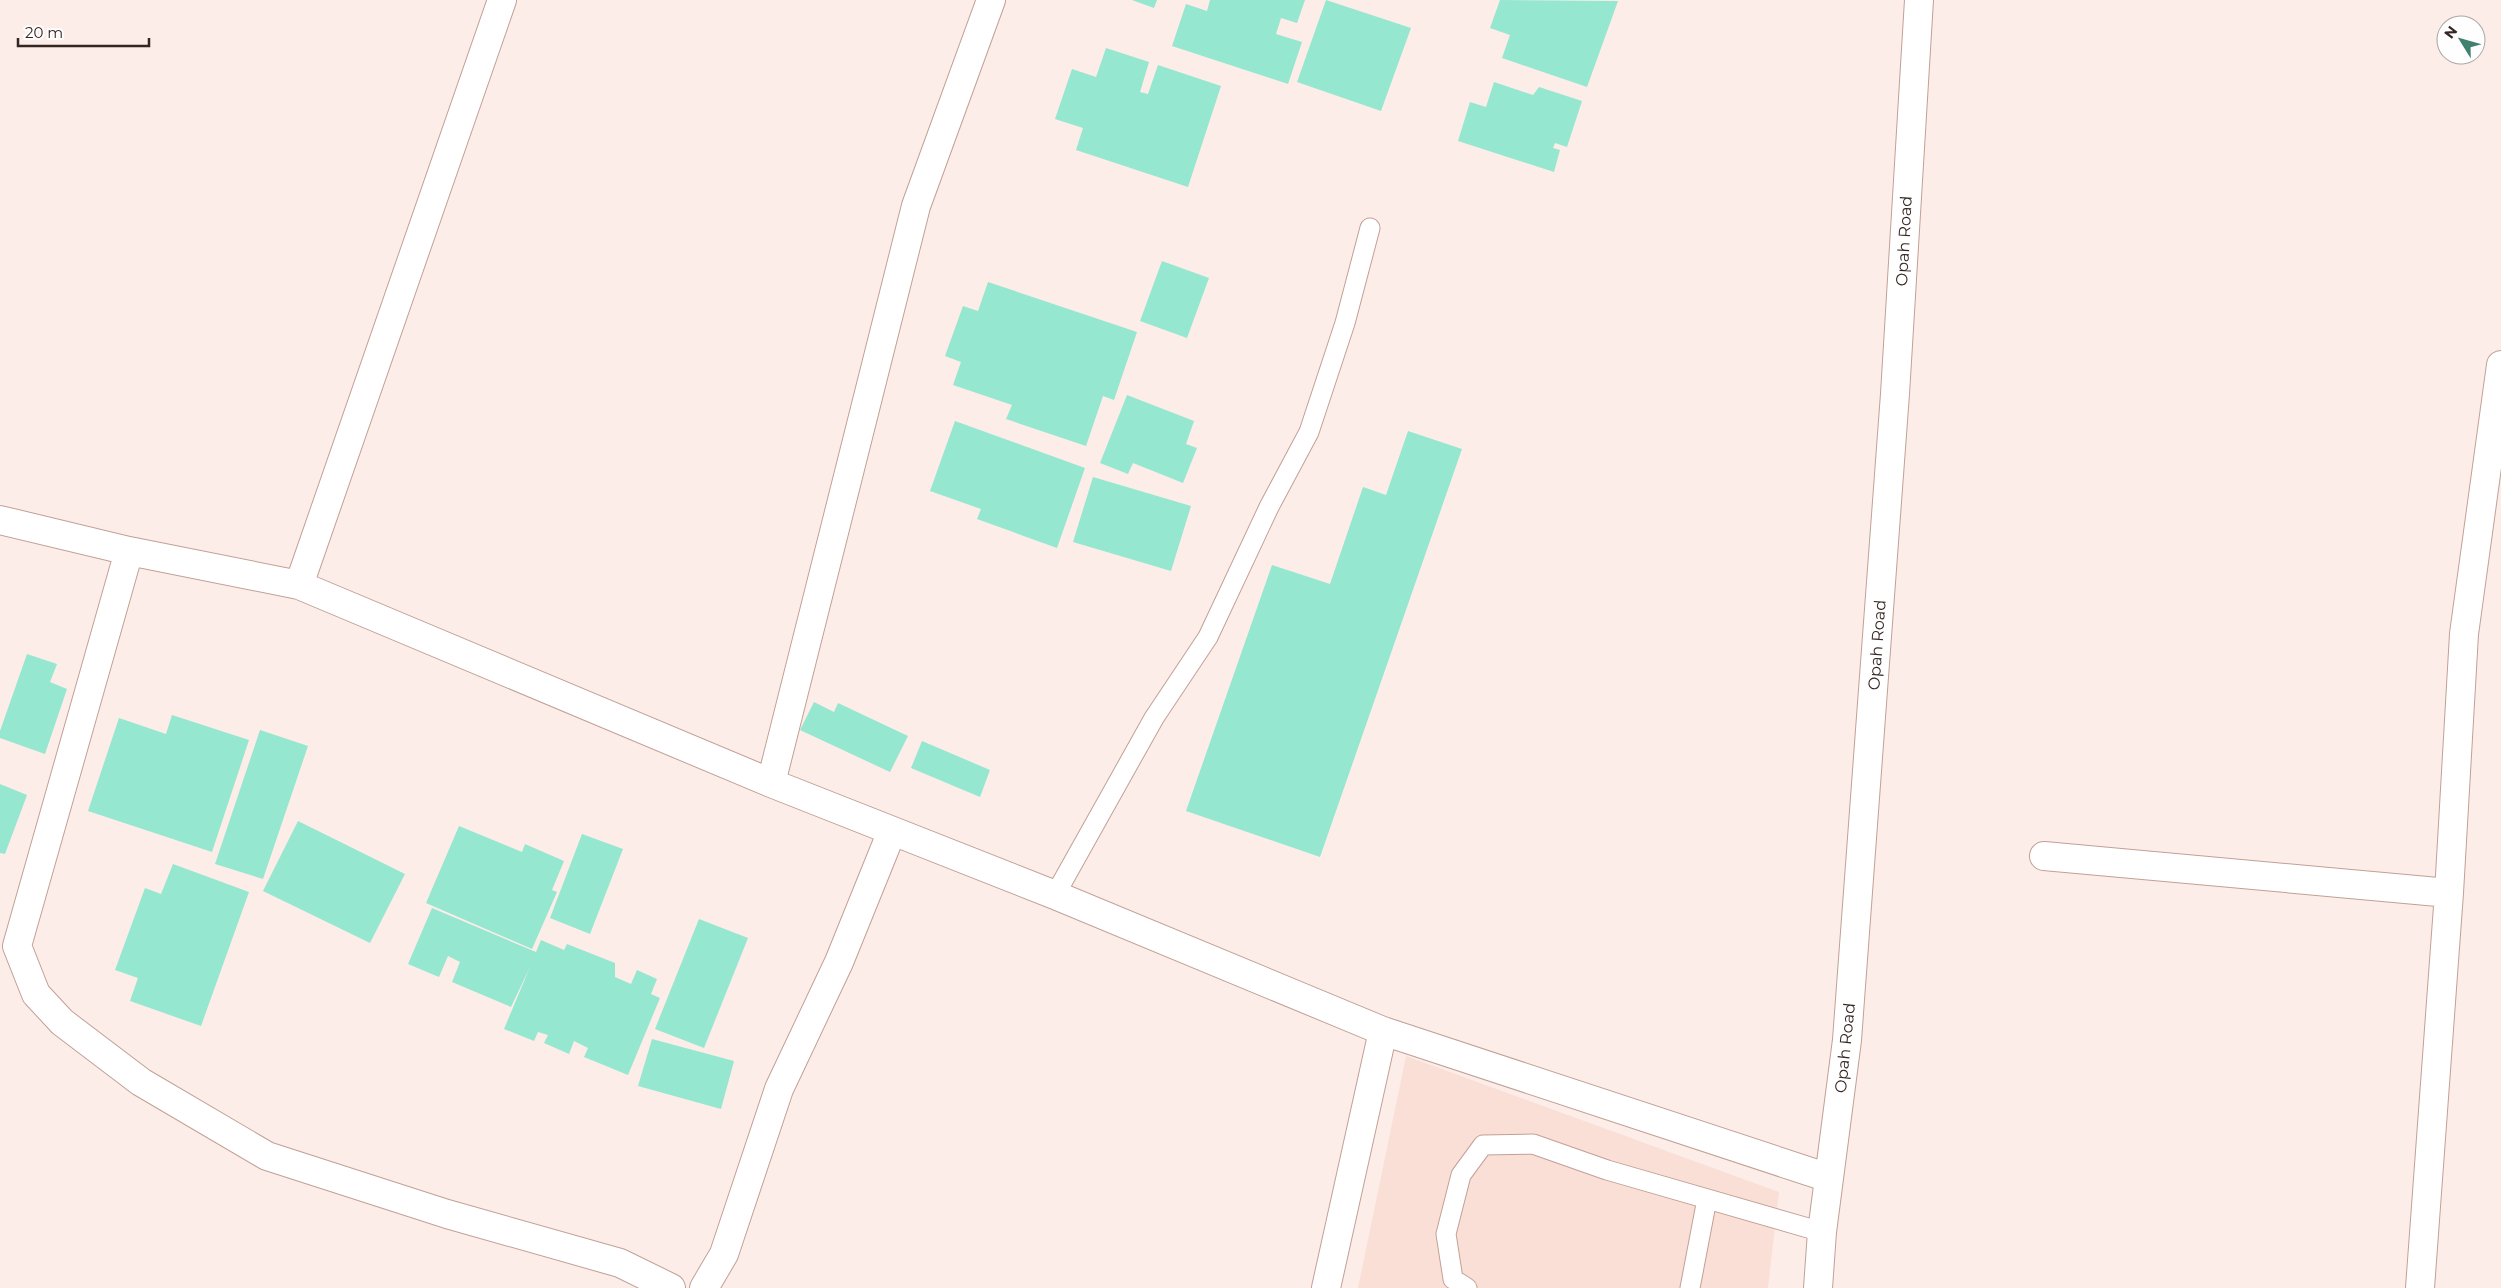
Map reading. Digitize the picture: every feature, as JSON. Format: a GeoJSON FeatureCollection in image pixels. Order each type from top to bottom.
{"type":"FeatureCollection","features":[{"type":"Feature","properties":{"kind":"street"},"geometry":{"type":"LineString","coordinates":[[299,585],[502,0]]}},
{"type":"Feature","properties":{"kind":"street"},"geometry":{"type":"LineString","coordinates":[[771,783],[916,206],[991,0]]}},
{"type":"Feature","properties":{"kind":"street","name":"Opah Road"},"geometry":{"type":"LineString","coordinates":[[1818,1288],[1822,1232],[1847,1040],[1895,394],[1919,0]]}},
{"type":"Feature","properties":{"kind":"street"},"geometry":{"type":"LineString","coordinates":[[2420,1288],[2449,893],[2464,634],[2501,366]]}},
{"type":"Feature","properties":{"kind":"street"},"geometry":{"type":"LineString","coordinates":[[0,520],[129,551],[299,585],[771,783],[1055,895],[1384,1031],[1829,1178]]}},
{"type":"Feature","properties":{"kind":"street"},"geometry":{"type":"LineString","coordinates":[[129,551],[17,946],[36,994],[62,1022],[141,1082],[267,1156],[447,1214],[620,1263],[671,1288]]}},
{"type":"Feature","properties":{"kind":"street"},"geometry":{"type":"LineString","coordinates":[[704,1288],[724,1254],[779,1089],[839,962],[892,831]]}},
{"type":"Feature","properties":{"kind":"street"},"geometry":{"type":"LineString","coordinates":[[2044,856],[2449,893]]}},
{"type":"Feature","properties":{"kind":"street"},"geometry":{"type":"LineString","coordinates":[[1326,1288],[1342,1208],[1384,1031]]}},
{"type":"Feature","properties":{"kind":"lane"},"geometry":{"type":"LineString","coordinates":[[1055,895],[1154,718],[1208,636],[1269,507],[1309,432],[1345,323],[1370,228]]}},
{"type":"Feature","properties":{"kind":"lane"},"geometry":{"type":"LineString","coordinates":[[1467,1288],[1453,1279],[1446,1234],[1461,1175],[1482,1145],[1533,1144],[1607,1170],[1822,1232]]}},
{"type":"Feature","properties":{"kind":"lane"},"geometry":{"type":"LineString","coordinates":[[1690,1288],[1707,1199]]}},
{"type":"Feature","properties":{"kind":"shaded area"},"geometry":{"type":"Polygon","coordinates":[[[1406,1056],[1779,1192],[1768,1288],[1358,1288],[1406,1056]]]}},
{"type":"Feature","properties":{"kind":"building"},"geometry":{"type":"Polygon","coordinates":[[[1132,0],[1157,0],[1154,8],[1132,0]]]}},
{"type":"Feature","properties":{"kind":"building"},"geometry":{"type":"Polygon","coordinates":[[[1210,0],[1305,0],[1297,23],[1281,18],[1276,34],[1302,42],[1288,84],[1172,46],[1186,4],[1207,11],[1210,0]]]}},
{"type":"Feature","properties":{"kind":"building"},"geometry":{"type":"Polygon","coordinates":[[[1326,0],[1411,28],[1381,111],[1297,82],[1326,0]]]}},
{"type":"Feature","properties":{"kind":"building"},"geometry":{"type":"Polygon","coordinates":[[[1500,0],[1618,1],[1587,87],[1502,58],[1510,35],[1490,28],[1500,0]]]}},
{"type":"Feature","properties":{"kind":"building"},"geometry":{"type":"Polygon","coordinates":[[[1106,48],[1149,62],[1140,92],[1148,94],[1158,65],[1221,86],[1188,187],[1076,150],[1083,128],[1055,119],[1072,69],[1096,77],[1106,48]]]}},
{"type":"Feature","properties":{"kind":"building"},"geometry":{"type":"Polygon","coordinates":[[[1494,82],[1533,95],[1539,87],[1582,101],[1567,147],[1555,143],[1553,148],[1560,150],[1554,172],[1458,141],[1470,102],[1486,107],[1494,82]]]}},
{"type":"Feature","properties":{"kind":"building"},"geometry":{"type":"Polygon","coordinates":[[[1162,261],[1209,278],[1187,338],[1140,321],[1162,261]]]}},
{"type":"Feature","properties":{"kind":"building"},"geometry":{"type":"Polygon","coordinates":[[[988,282],[1137,332],[1114,400],[1103,396],[1086,446],[1006,419],[1012,405],[953,385],[961,362],[945,356],[963,306],[978,311],[988,282]]]}},
{"type":"Feature","properties":{"kind":"building"},"geometry":{"type":"Polygon","coordinates":[[[1127,395],[1194,421],[1186,444],[1197,448],[1183,483],[1133,463],[1128,474],[1100,463],[1127,395]]]}},
{"type":"Feature","properties":{"kind":"building"},"geometry":{"type":"Polygon","coordinates":[[[955,421],[1085,468],[1057,548],[977,519],[981,509],[930,491],[955,421]]]}},
{"type":"Feature","properties":{"kind":"building"},"geometry":{"type":"Polygon","coordinates":[[[1408,431],[1462,449],[1320,857],[1186,811],[1272,565],[1330,584],[1363,487],[1386,495],[1408,431]]]}},
{"type":"Feature","properties":{"kind":"building"},"geometry":{"type":"Polygon","coordinates":[[[1093,477],[1191,506],[1171,571],[1073,542],[1093,477]]]}},
{"type":"Feature","properties":{"kind":"building"},"geometry":{"type":"Polygon","coordinates":[[[27,654],[57,664],[50,682],[67,689],[45,754],[0,738],[0,731],[27,654]]]}},
{"type":"Feature","properties":{"kind":"building"},"geometry":{"type":"Polygon","coordinates":[[[814,702],[834,712],[838,703],[908,736],[890,772],[800,730],[814,702]]]}},
{"type":"Feature","properties":{"kind":"building"},"geometry":{"type":"Polygon","coordinates":[[[172,715],[249,740],[212,852],[88,811],[119,718],[166,734],[172,715]]]}},
{"type":"Feature","properties":{"kind":"building"},"geometry":{"type":"Polygon","coordinates":[[[260,730],[308,746],[263,879],[215,864],[260,730]]]}},
{"type":"Feature","properties":{"kind":"building"},"geometry":{"type":"Polygon","coordinates":[[[922,741],[990,770],[980,797],[911,768],[922,741]]]}},
{"type":"Feature","properties":{"kind":"building"},"geometry":{"type":"Polygon","coordinates":[[[0,784],[27,795],[5,854],[0,853],[0,784]]]}},
{"type":"Feature","properties":{"kind":"building"},"geometry":{"type":"Polygon","coordinates":[[[298,821],[405,874],[370,943],[263,891],[298,821]]]}},
{"type":"Feature","properties":{"kind":"building"},"geometry":{"type":"Polygon","coordinates":[[[459,826],[522,852],[525,844],[564,861],[552,890],[557,892],[532,949],[426,903],[459,826]]]}},
{"type":"Feature","properties":{"kind":"building"},"geometry":{"type":"Polygon","coordinates":[[[582,834],[623,849],[590,934],[550,918],[582,834]]]}},
{"type":"Feature","properties":{"kind":"building"},"geometry":{"type":"Polygon","coordinates":[[[173,864],[249,892],[201,1026],[130,1001],[138,978],[115,970],[145,888],[161,894],[173,864]]]}},
{"type":"Feature","properties":{"kind":"building"},"geometry":{"type":"Polygon","coordinates":[[[432,908],[536,952],[541,940],[564,950],[567,944],[615,963],[615,977],[631,984],[637,970],[657,979],[651,994],[660,998],[628,1075],[584,1057],[588,1048],[574,1041],[569,1054],[544,1043],[548,1035],[538,1032],[534,1041],[504,1029],[530,967],[511,1007],[452,982],[460,962],[448,956],[439,977],[408,964],[432,908]]]}},
{"type":"Feature","properties":{"kind":"building"},"geometry":{"type":"Polygon","coordinates":[[[699,919],[748,938],[704,1048],[655,1029],[699,919]]]}},
{"type":"Feature","properties":{"kind":"building"},"geometry":{"type":"Polygon","coordinates":[[[652,1039],[734,1061],[721,1109],[638,1086],[652,1039]]]}}]}
